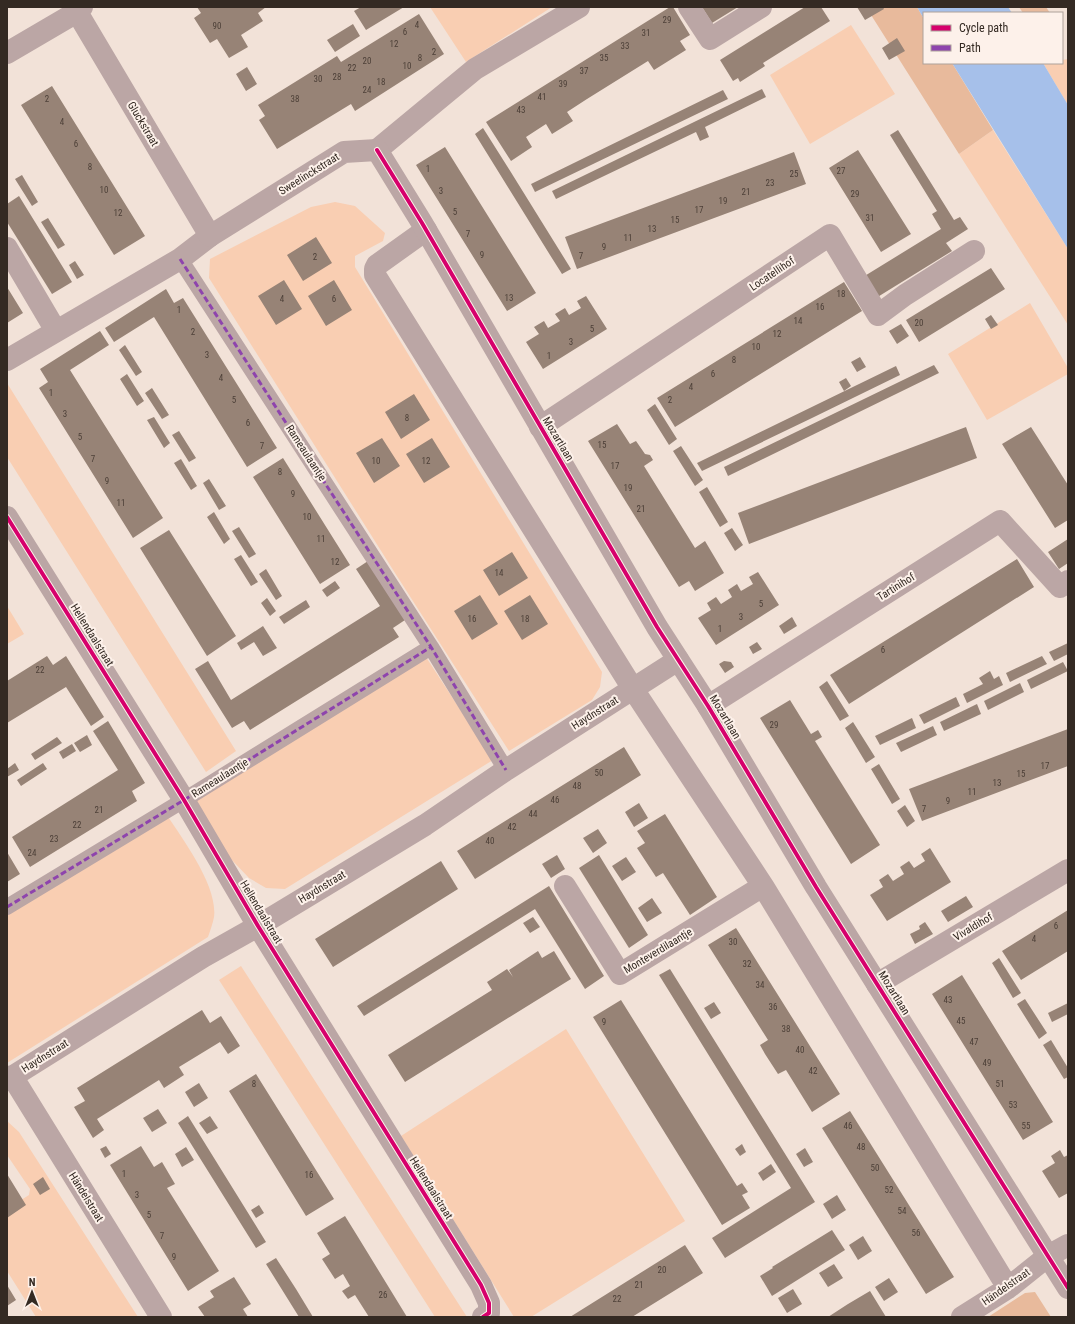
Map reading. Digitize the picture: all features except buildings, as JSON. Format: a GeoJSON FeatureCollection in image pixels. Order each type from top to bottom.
{"type":"FeatureCollection","features":[{"type":"Feature","properties":{"kind":"street"},"geometry":{"type":"LineString","coordinates":[[377,150],[475,69],[580,7]]}},
{"type":"Feature","properties":{"kind":"street"},"geometry":{"type":"LineString","coordinates":[[689,7],[710,39],[761,7]]}},
{"type":"Feature","properties":{"kind":"street"},"geometry":{"type":"LineString","coordinates":[[7,54],[79,10]]}},
{"type":"Feature","properties":{"kind":"street","name":"Gluckstraat"},"geometry":{"type":"LineString","coordinates":[[79,10],[210,236]]}},
{"type":"Feature","properties":{"kind":"street","name":"Mozartlaan"},"geometry":{"type":"LineString","coordinates":[[377,150],[426,230],[657,627],[708,706],[816,887],[1068,1288]]}},
{"type":"Feature","properties":{"kind":"street","name":"Sweelinckstraat"},"geometry":{"type":"LineString","coordinates":[[7,360],[180,259],[210,236],[344,152],[377,150]]}},
{"type":"Feature","properties":{"kind":"street"},"geometry":{"type":"LineString","coordinates":[[426,230],[377,265],[375,269],[376,276],[633,689],[763,886],[1008,1288]]}},
{"type":"Feature","properties":{"kind":"street","name":"Locatellihof"},"geometry":{"type":"LineString","coordinates":[[540,427],[830,235],[878,315],[905,295],[974,251]]}},
{"type":"Feature","properties":{"kind":"street"},"geometry":{"type":"LineString","coordinates":[[7,248],[56,331]]}},
{"type":"Feature","properties":{"kind":"street","name":"Rameaulaantje"},"geometry":{"type":"LineString","coordinates":[[180,259],[431,647],[506,770]]}},
{"type":"Feature","properties":{"kind":"street","name":"Hellendaalstraat"},"geometry":{"type":"LineString","coordinates":[[7,517],[184,800],[258,926],[481,1284],[489,1303],[489,1313],[483,1317]]}},
{"type":"Feature","properties":{"kind":"street","name":"Tartinihof"},"geometry":{"type":"LineString","coordinates":[[708,706],[1000,520],[1060,587],[1068,581]]}},
{"type":"Feature","properties":{"kind":"street","name":"Rameaulaantje"},"geometry":{"type":"LineString","coordinates":[[7,907],[184,800],[431,647]]}},
{"type":"Feature","properties":{"kind":"street"},"geometry":{"type":"LineString","coordinates":[[633,689],[678,660]]}},
{"type":"Feature","properties":{"kind":"street","name":"Haydnstraat"},"geometry":{"type":"LineString","coordinates":[[10,1078],[203,957],[258,926],[428,822],[633,689]]}},
{"type":"Feature","properties":{"kind":"street","name":"Vivaldihof"},"geometry":{"type":"LineString","coordinates":[[877,984],[1068,870]]}},
{"type":"Feature","properties":{"kind":"street","name":"Monteverdilaantje"},"geometry":{"type":"LineString","coordinates":[[565,886],[620,974],[763,886]]}},
{"type":"Feature","properties":{"kind":"street","name":"Händelstraat"},"geometry":{"type":"LineString","coordinates":[[10,1078],[161,1317]]}},
{"type":"Feature","properties":{"kind":"street","name":"Händelstraat"},"geometry":{"type":"LineString","coordinates":[[962,1317],[1008,1288],[1048,1256],[1068,1245]]}},
{"type":"Feature","properties":{"kind":"shaded area"},"geometry":{"type":"Polygon","coordinates":[[[430,7],[552,7],[466,62],[430,7]]]}},
{"type":"Feature","properties":{"kind":"shaded area"},"geometry":{"type":"Polygon","coordinates":[[[866,7],[917,7],[923,17],[923,64],[953,64],[993,130],[959,154],[866,7]]]}},
{"type":"Feature","properties":{"kind":"shaded area"},"geometry":{"type":"Polygon","coordinates":[[[1019,7],[1046,7],[1049,12],[1022,12],[1019,7]]]}},
{"type":"Feature","properties":{"kind":"shaded area"},"geometry":{"type":"Polygon","coordinates":[[[851,25],[895,94],[810,144],[770,75],[851,25]]]}},
{"type":"Feature","properties":{"kind":"shaded area"},"geometry":{"type":"Polygon","coordinates":[[[1068,59],[1068,105],[1044,64],[1063,64],[1063,60],[1068,59]]]}},
{"type":"Feature","properties":{"kind":"shaded area"},"geometry":{"type":"Polygon","coordinates":[[[993,130],[1068,249],[1068,325],[959,154],[993,130]]]}},
{"type":"Feature","properties":{"kind":"shaded area"},"geometry":{"type":"Polygon","coordinates":[[[335,202],[355,206],[385,233],[383,241],[355,256],[355,267],[602,672],[600,687],[592,700],[509,751],[209,278],[210,259],[311,207],[335,202]]]}},
{"type":"Feature","properties":{"kind":"shaded area"},"geometry":{"type":"Polygon","coordinates":[[[1030,303],[1068,368],[1068,374],[987,420],[948,354],[1030,303]]]}},
{"type":"Feature","properties":{"kind":"shaded area"},"geometry":{"type":"Polygon","coordinates":[[[7,383],[236,751],[206,772],[7,457],[7,383]]]}},
{"type":"Feature","properties":{"kind":"shaded area"},"geometry":{"type":"Polygon","coordinates":[[[7,606],[24,634],[7,644],[7,606]]]}},
{"type":"Feature","properties":{"kind":"shaded area"},"geometry":{"type":"Polygon","coordinates":[[[424,654],[493,760],[285,889],[266,888],[249,878],[229,857],[192,800],[424,654]]]}},
{"type":"Feature","properties":{"kind":"shaded area"},"geometry":{"type":"Polygon","coordinates":[[[167,815],[198,864],[211,892],[214,905],[214,917],[208,937],[7,1063],[7,915],[167,815]]]}},
{"type":"Feature","properties":{"kind":"shaded area"},"geometry":{"type":"Polygon","coordinates":[[[241,966],[467,1317],[435,1317],[219,980],[241,966]]]}},
{"type":"Feature","properties":{"kind":"shaded area"},"geometry":{"type":"Polygon","coordinates":[[[566,1029],[685,1221],[531,1317],[514,1317],[401,1136],[566,1029]]]}},
{"type":"Feature","properties":{"kind":"shaded area"},"geometry":{"type":"Polygon","coordinates":[[[7,1121],[19,1132],[138,1317],[36,1317],[7,1271],[7,1209],[29,1195],[30,1189],[7,1155],[7,1121]]]}},
{"type":"Feature","properties":{"kind":"shaded area"},"geometry":{"type":"Polygon","coordinates":[[[1035,1292],[1051,1317],[988,1317],[1025,1293],[1035,1292]]]}},
{"type":"Feature","properties":{"kind":"water"},"geometry":{"type":"Polygon","coordinates":[[[917,7],[1008,7],[1011,12],[923,12],[923,17],[917,7]]]}},
{"type":"Feature","properties":{"kind":"water"},"geometry":{"type":"Polygon","coordinates":[[[953,64],[1044,64],[1068,105],[1068,249],[953,64]]]}},
{"type":"Feature","properties":{"kind":"marked path"},"geometry":{"type":"LineString","coordinates":[[180,259],[431,647]]}},
{"type":"Feature","properties":{"kind":"marked path"},"geometry":{"type":"LineString","coordinates":[[7,907],[184,800],[431,647],[506,770]]}},
{"type":"Feature","properties":{"kind":"cycle path"},"geometry":{"type":"LineString","coordinates":[[377,150],[422,223],[657,627],[708,706],[816,887],[1068,1288]]}},
{"type":"Feature","properties":{"kind":"cycle path"},"geometry":{"type":"LineString","coordinates":[[7,517],[184,800],[258,926],[481,1285],[489,1303],[489,1313],[483,1317]]}}]}
